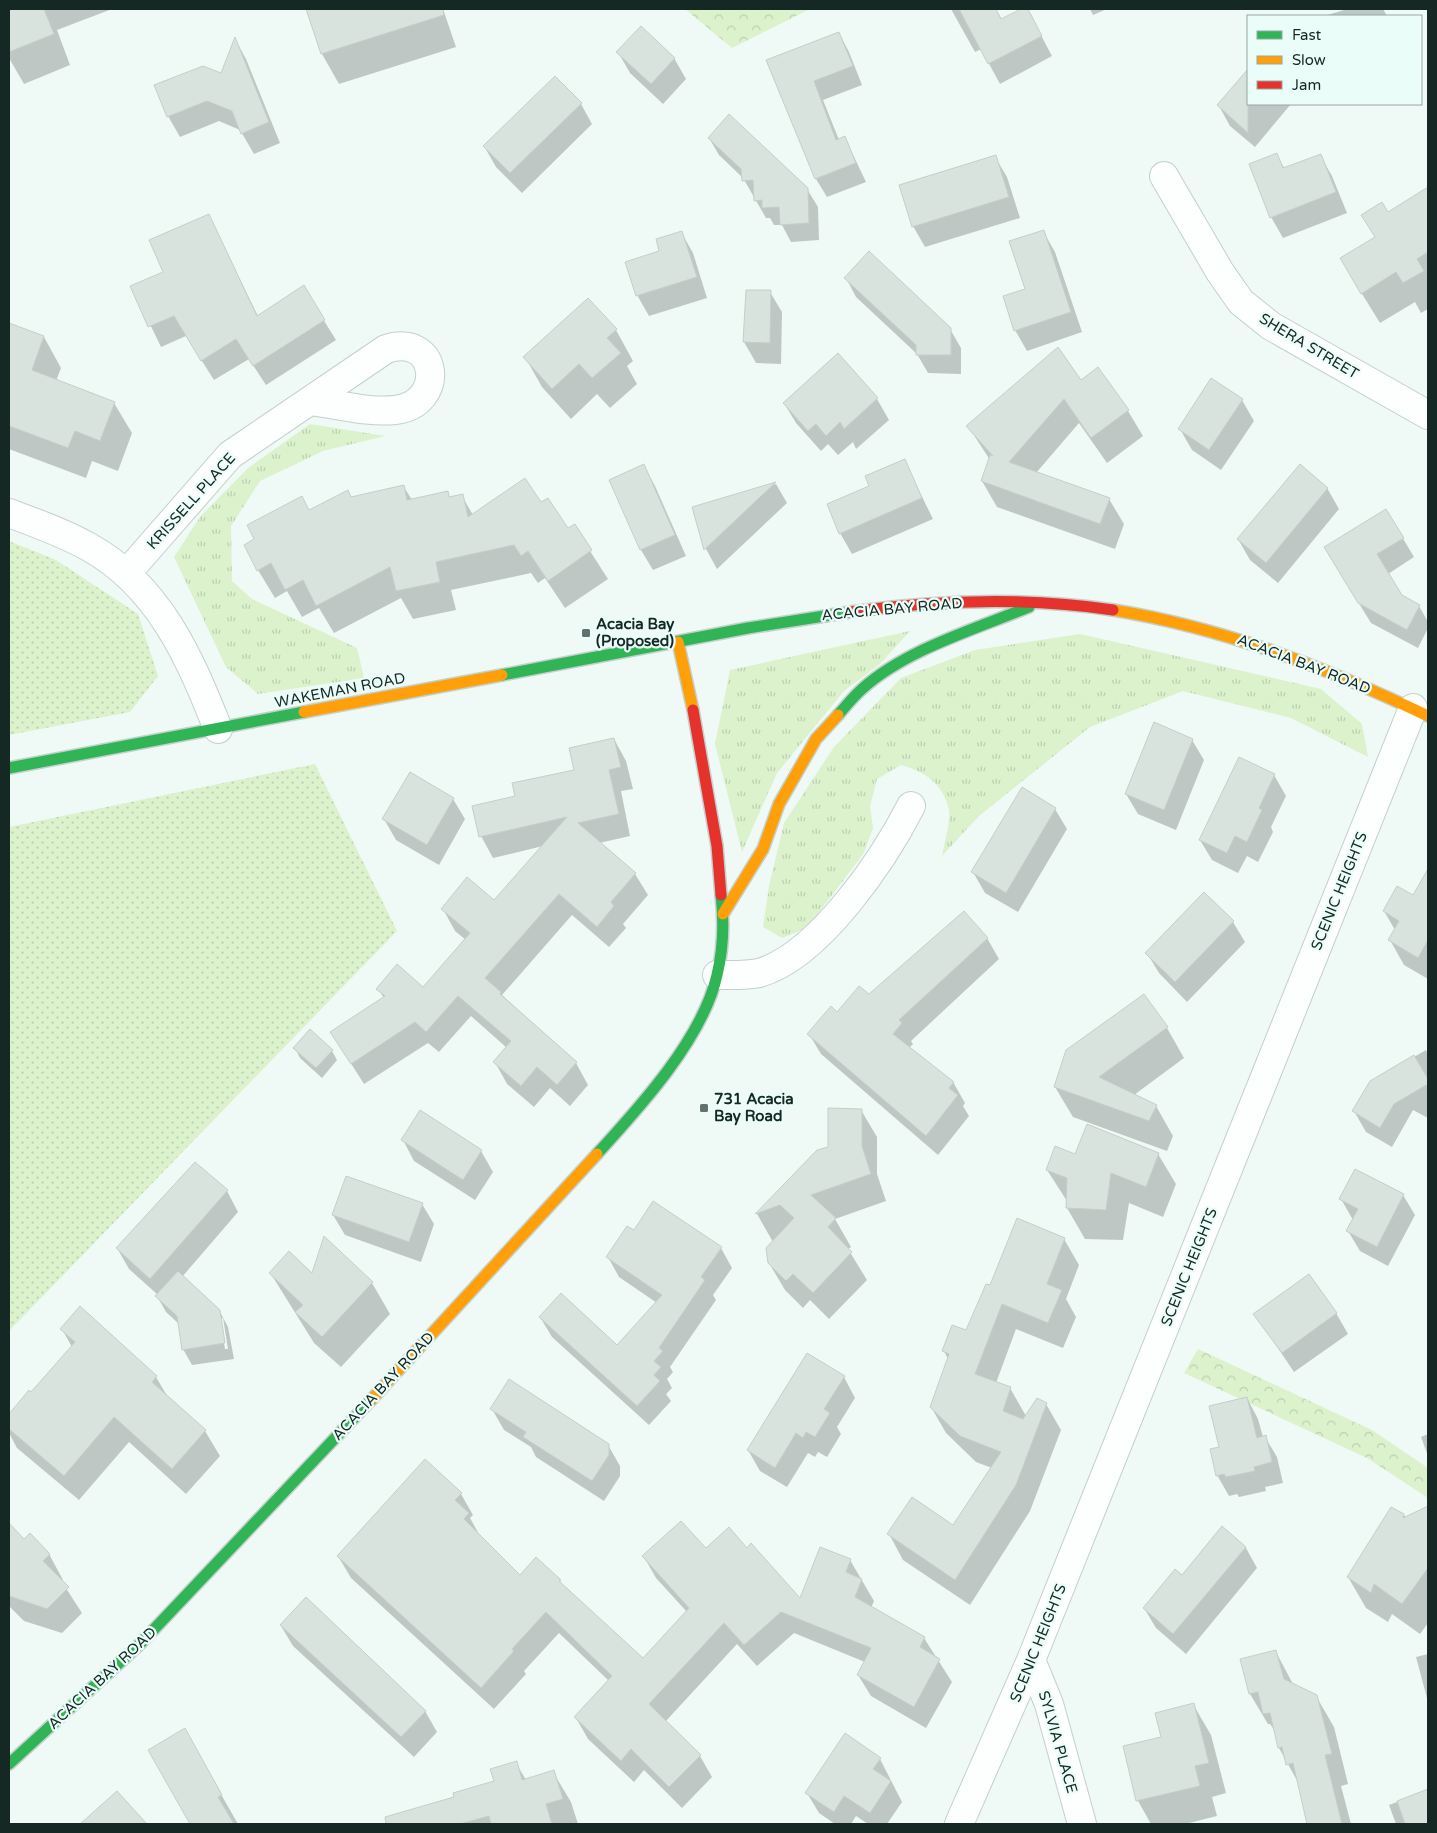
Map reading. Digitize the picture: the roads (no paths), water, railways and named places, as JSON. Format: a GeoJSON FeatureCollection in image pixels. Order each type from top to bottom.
{"type":"FeatureCollection","features":[{"type":"Feature","properties":{"kind":"street","name":"SHERA STREET"},"geometry":{"type":"LineString","coordinates":[[1164,176],[1220,272],[1242,302],[1271,326],[1428,415]]}},
{"type":"Feature","properties":{"kind":"street","name":"KRISSELL PLACE"},"geometry":{"type":"LineString","coordinates":[[126,574],[230,455],[310,400]]}},
{"type":"Feature","properties":{"kind":"street"},"geometry":{"type":"LineString","coordinates":[[9,513],[90,547],[126,574],[155,604],[177,636],[197,676],[218,728]]}},
{"type":"Feature","properties":{"kind":"street","name":"ACACIA BAY ROAD"},"geometry":{"type":"LineString","coordinates":[[9,1764],[141,1644],[406,1363],[639,1108],[679,1054],[700,1018],[717,975],[723,914],[717,846],[687,678],[678,642],[827,614],[972,602],[1040,602],[1124,613],[1202,628],[1277,651],[1342,676],[1421,712]]}},
{"type":"Feature","properties":{"kind":"street"},"geometry":{"type":"LineString","coordinates":[[723,914],[763,849],[779,804],[816,739],[862,690],[892,667],[923,651],[1040,602]]}},
{"type":"Feature","properties":{"kind":"street","name":"WAKEMAN ROAD"},"geometry":{"type":"LineString","coordinates":[[9,768],[678,642]]}},
{"type":"Feature","properties":{"kind":"street","name":"SCENIC HEIGHTS"},"geometry":{"type":"LineString","coordinates":[[960,1824],[1031,1660],[1421,712]]}},
{"type":"Feature","properties":{"kind":"street"},"geometry":{"type":"LineString","coordinates":[[717,975],[759,972],[796,954],[824,927],[874,870],[894,839],[911,806]]}},
{"type":"Feature","properties":{"kind":"street","name":"SYLVIA PLACE"},"geometry":{"type":"LineString","coordinates":[[1031,1660],[1049,1704],[1082,1824]]}},
{"type":"Feature","properties":{"kind":"place","name":"Acacia Bay (Proposed)"},"geometry":{"type":"Point","coordinates":[586,633]}},
{"type":"Feature","properties":{"kind":"place","name":"731 Acacia Bay Road"},"geometry":{"type":"Point","coordinates":[704,1108]}}]}
